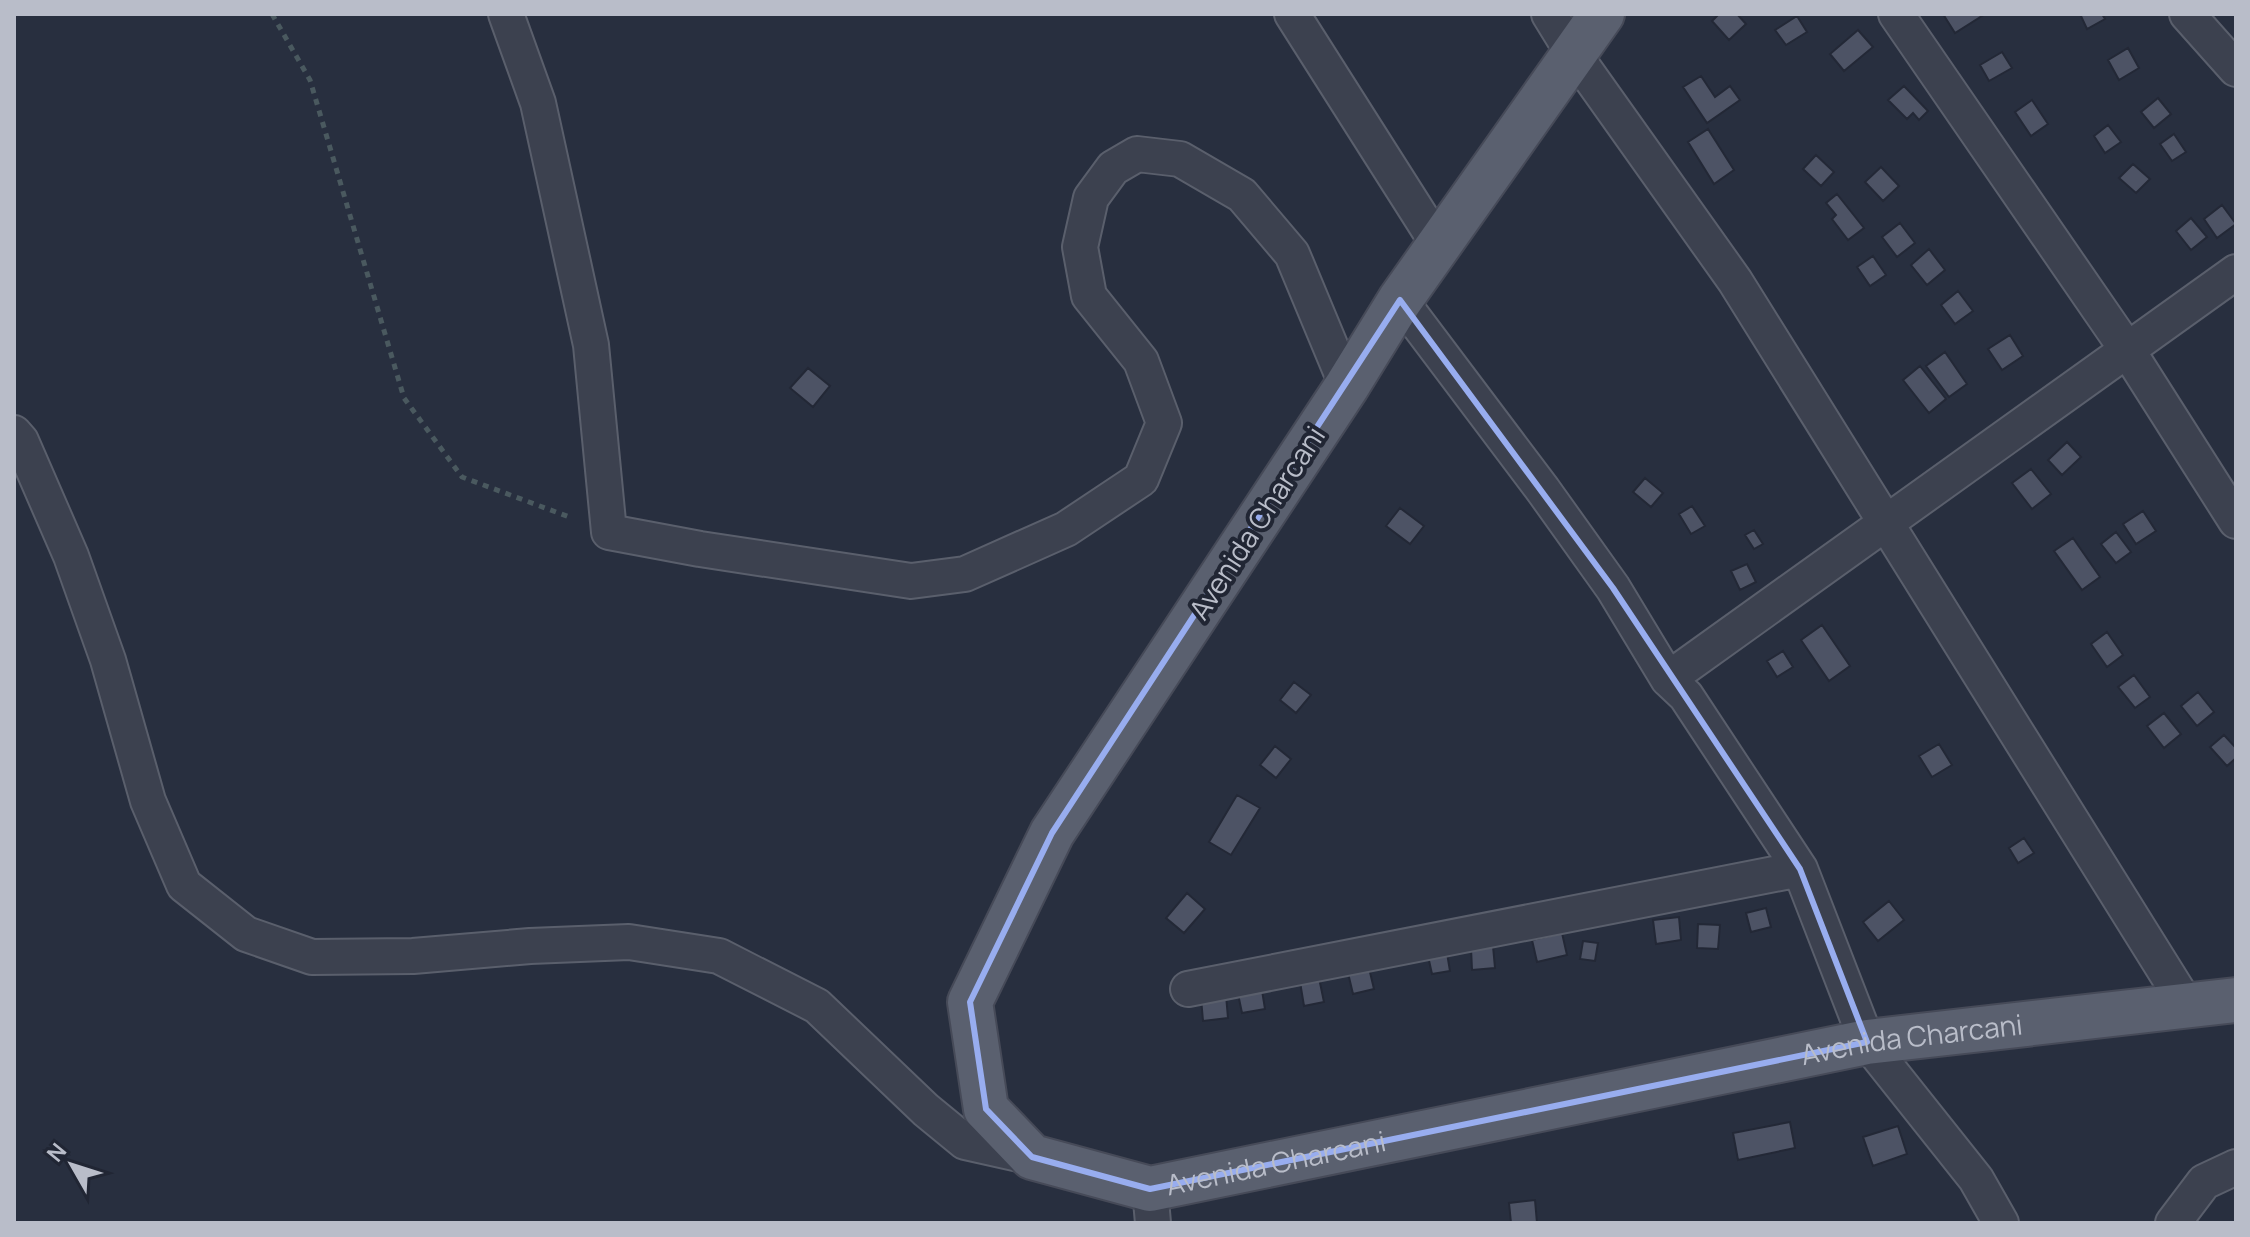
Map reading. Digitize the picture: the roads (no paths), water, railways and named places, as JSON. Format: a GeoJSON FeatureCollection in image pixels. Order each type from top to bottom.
{"type":"FeatureCollection","features":[{"type":"Feature","properties":{"kind":"main road","name":"Avenida Charcani"},"geometry":{"type":"LineString","coordinates":[[1602,14],[1400,300],[1347,386],[1052,833],[970,1002],[986,1109],[1032,1157],[1151,1206],[1867,1042],[2236,1000]]}},
{"type":"Feature","properties":{"kind":"street"},"geometry":{"type":"LineString","coordinates":[[506,14],[538,103],[591,345],[609,532],[911,581],[965,574],[1066,529],[1141,479],[1164,423],[1141,361],[1089,296],[1080,247],[1091,198],[1113,168],[1137,154],[1180,159],[1242,195],[1292,254],[1347,386]]}},
{"type":"Feature","properties":{"kind":"street"},"geometry":{"type":"LineString","coordinates":[[1292,14],[1438,244]]}},
{"type":"Feature","properties":{"kind":"street"},"geometry":{"type":"LineString","coordinates":[[1549,14],[1573,53],[1735,281],[2187,1006]]}},
{"type":"Feature","properties":{"kind":"street"},"geometry":{"type":"LineString","coordinates":[[1896,14],[2128,351],[2236,521]]}},
{"type":"Feature","properties":{"kind":"street"},"geometry":{"type":"LineString","coordinates":[[2187,14],[2236,69]]}},
{"type":"Feature","properties":{"kind":"street"},"geometry":{"type":"LineString","coordinates":[[1668,679],[2236,272]]}},
{"type":"Feature","properties":{"kind":"street"},"geometry":{"type":"LineString","coordinates":[[1400,300],[1543,490],[1595,564],[1668,679],[1686,696],[1800,869],[1867,1042],[1976,1179],[2001,1223]]}},
{"type":"Feature","properties":{"kind":"street"},"geometry":{"type":"LineString","coordinates":[[14,433],[21,441],[71,556],[108,660],[148,801],[184,885],[246,934],[312,957],[413,956],[530,946],[629,942],[719,956],[817,1006],[926,1110],[965,1142],[1032,1157]]}},
{"type":"Feature","properties":{"kind":"street"},"geometry":{"type":"LineString","coordinates":[[1188,989],[1800,869]]}},
{"type":"Feature","properties":{"kind":"street"},"geometry":{"type":"LineString","coordinates":[[2173,1223],[2204,1182],[2236,1167]]}}]}
